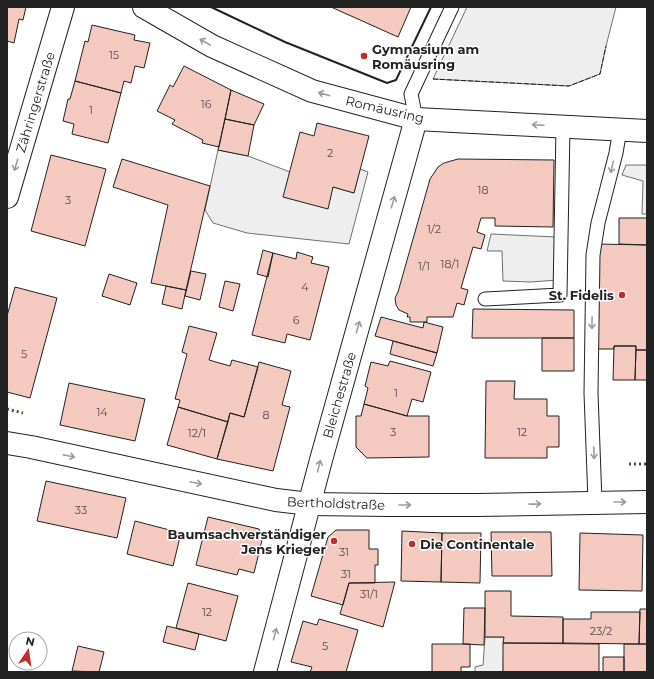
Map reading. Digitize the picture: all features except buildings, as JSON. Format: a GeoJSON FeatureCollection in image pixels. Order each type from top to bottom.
{"type":"FeatureCollection","features":[{"type":"Feature","properties":{"kind":"main road","name":"Zähringerstraße"},"geometry":{"type":"LineString","coordinates":[[7,197],[63,7]]}},
{"type":"Feature","properties":{"kind":"main road","name":"Romäusring"},"geometry":{"type":"LineString","coordinates":[[144,7],[212,46],[312,91],[416,120],[647,130]]}},
{"type":"Feature","properties":{"kind":"main road","name":"Bleichestraße"},"geometry":{"type":"LineString","coordinates":[[265,672],[323,453],[416,120]]}},
{"type":"Feature","properties":{"kind":"main road"},"geometry":{"type":"LineString","coordinates":[[7,436],[31,447]]}},
{"type":"Feature","properties":{"kind":"main road"},"geometry":{"type":"LineString","coordinates":[[7,443],[31,447]]}},
{"type":"Feature","properties":{"kind":"main road","name":"Bertholdstraße"},"geometry":{"type":"LineString","coordinates":[[31,447],[276,500],[310,504],[477,505],[647,502]]}},
{"type":"Feature","properties":{"kind":"lane"},"geometry":{"type":"LineString","coordinates":[[416,120],[411,94],[452,7]]}},
{"type":"Feature","properties":{"kind":"lane"},"geometry":{"type":"LineString","coordinates":[[485,299],[560,295],[564,127]]}},
{"type":"Feature","properties":{"kind":"lane"},"geometry":{"type":"LineString","coordinates":[[595,502],[592,393],[593,255],[598,223],[616,153],[620,129]]}},
{"type":"Feature","properties":{"kind":"shaded area"},"geometry":{"type":"Polygon","coordinates":[[[467,7],[616,7],[600,74],[569,86],[433,79],[467,7]]]}},
{"type":"Feature","properties":{"kind":"shaded area"},"geometry":{"type":"Polygon","coordinates":[[[218,150],[248,156],[290,172],[284,197],[327,208],[333,187],[354,193],[360,169],[368,172],[349,244],[247,233],[213,223],[205,210],[218,150]]]}},
{"type":"Feature","properties":{"kind":"shaded area"},"geometry":{"type":"Polygon","coordinates":[[[626,165],[647,165],[647,214],[642,214],[643,181],[622,175],[626,165]]]}},
{"type":"Feature","properties":{"kind":"shaded area"},"geometry":{"type":"Polygon","coordinates":[[[491,234],[556,237],[558,280],[530,282],[503,281],[502,251],[487,251],[491,234]]]}},
{"type":"Feature","properties":{"kind":"shaded area"},"geometry":{"type":"Polygon","coordinates":[[[485,637],[504,637],[503,672],[475,672],[475,667],[483,665],[485,637]]]}},
{"type":"Feature","properties":{"kind":"hedge"},"geometry":{"type":"LineString","coordinates":[[7,409],[23,413]]}},
{"type":"Feature","properties":{"kind":"hedge"},"geometry":{"type":"LineString","coordinates":[[629,464],[647,464]]}},
{"type":"Feature","properties":{"kind":"fence"},"geometry":{"type":"LineString","coordinates":[[433,79],[569,86],[600,74],[606,46]]}},
{"type":"Feature","properties":{"kind":"wall"},"geometry":{"type":"LineString","coordinates":[[211,7],[285,42],[387,83],[396,80],[431,7]]}},
{"type":"Feature","properties":{"kind":"place","name":"Gymnasium am Romäusring"},"geometry":{"type":"Point","coordinates":[364,56]}},
{"type":"Feature","properties":{"kind":"place","name":"St. Fidelis"},"geometry":{"type":"Point","coordinates":[622,295]}},
{"type":"Feature","properties":{"kind":"place","name":"Baumsachverständiger Jens Krieger"},"geometry":{"type":"Point","coordinates":[334,541]}},
{"type":"Feature","properties":{"kind":"place","name":"Die Continentale"},"geometry":{"type":"Point","coordinates":[412,544]}}]}
